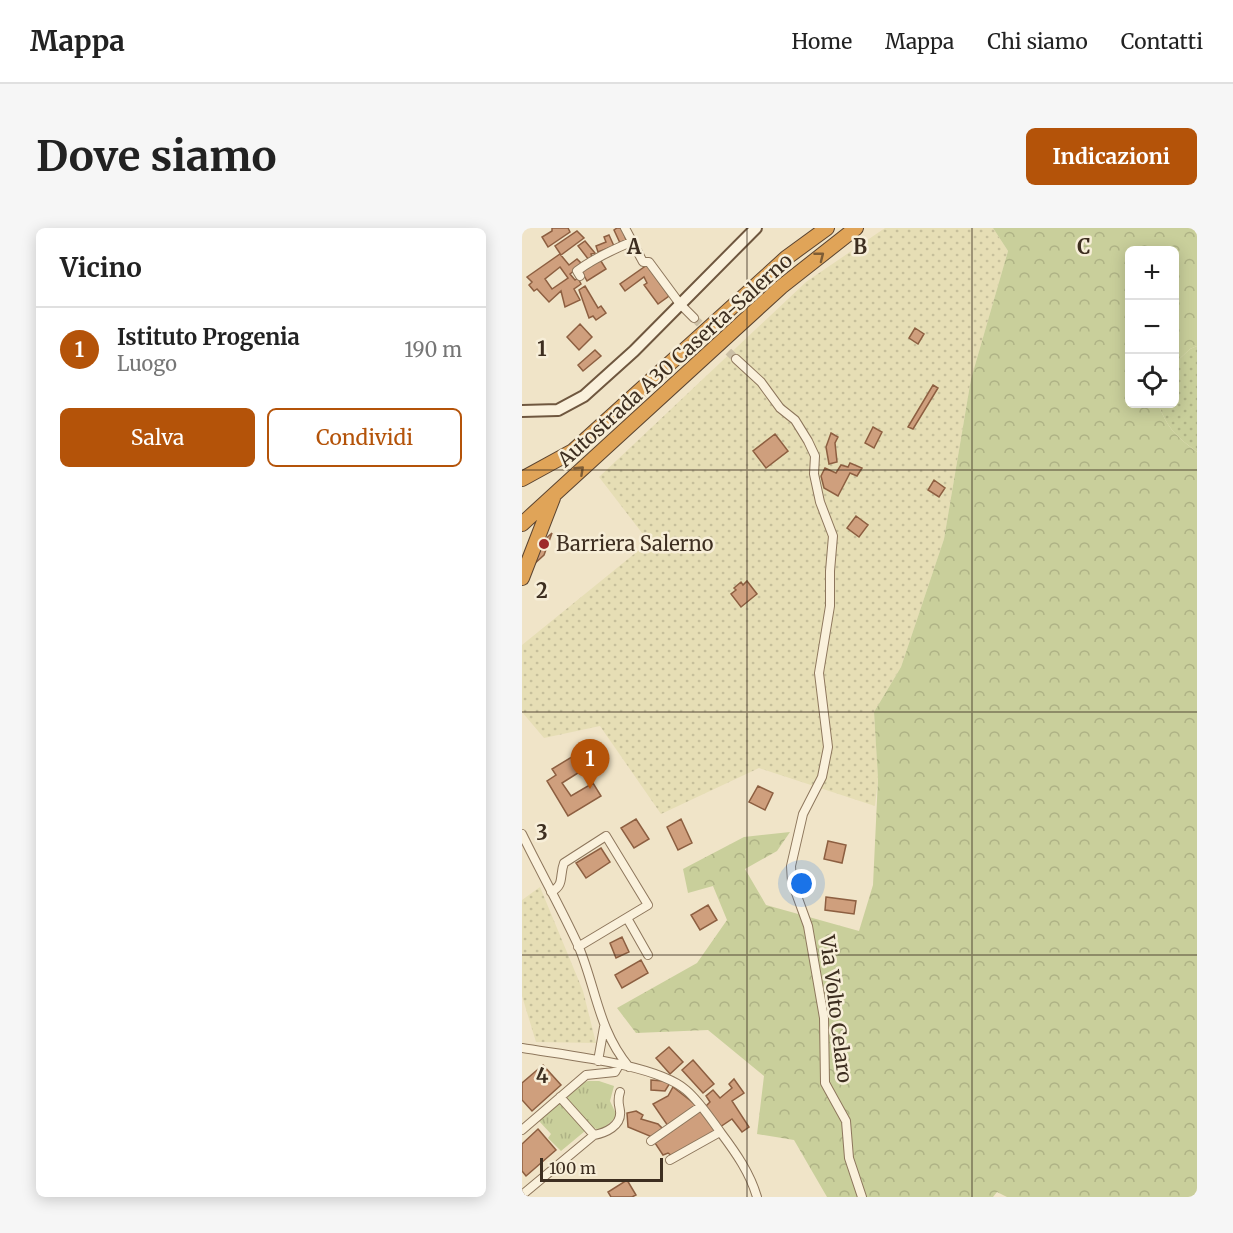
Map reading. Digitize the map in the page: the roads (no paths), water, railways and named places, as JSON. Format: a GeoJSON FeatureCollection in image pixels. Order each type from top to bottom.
{"type":"FeatureCollection","features":[{"type":"Feature","properties":{"kind":"highway","name":"Autostrada A30 Caserta-Salerno"},"geometry":{"type":"LineString","coordinates":[[522,479],[556,462],[585,440],[786,258],[827,228]]}},
{"type":"Feature","properties":{"kind":"highway","name":"Autostrada A30 Caserta-Salerno"},"geometry":{"type":"LineString","coordinates":[[522,524],[781,287],[856,228]]}},
{"type":"Feature","properties":{"kind":"highway"},"geometry":{"type":"LineString","coordinates":[[522,578],[554,494]]}},
{"type":"Feature","properties":{"kind":"main road"},"geometry":{"type":"LineString","coordinates":[[522,411],[558,410],[574,403],[633,351],[756,228]]}},
{"type":"Feature","properties":{"kind":"street"},"geometry":{"type":"LineString","coordinates":[[625,228],[643,262],[649,262],[680,304],[694,318]]}},
{"type":"Feature","properties":{"kind":"street"},"geometry":{"type":"LineString","coordinates":[[580,276],[577,271],[586,264],[601,255],[632,243]]}},
{"type":"Feature","properties":{"kind":"street","name":"Via Volto Celaro"},"geometry":{"type":"LineString","coordinates":[[736,359],[761,382],[780,408],[795,420],[808,441],[815,456],[814,474],[820,502],[833,536],[830,606],[819,673],[828,747],[822,777],[803,814],[791,866],[792,882],[808,926],[824,1018],[825,1083],[846,1121],[849,1158],[862,1197]]}},
{"type":"Feature","properties":{"kind":"street"},"geometry":{"type":"LineString","coordinates":[[522,834],[579,947],[604,1026],[619,1055],[629,1067]]}},
{"type":"Feature","properties":{"kind":"street"},"geometry":{"type":"LineString","coordinates":[[551,892],[558,889],[561,884],[564,863],[606,836],[648,905],[579,947]]}},
{"type":"Feature","properties":{"kind":"street"},"geometry":{"type":"LineString","coordinates":[[627,918],[648,955]]}},
{"type":"Feature","properties":{"kind":"street"},"geometry":{"type":"LineString","coordinates":[[598,1061],[604,1026]]}},
{"type":"Feature","properties":{"kind":"street"},"geometry":{"type":"LineString","coordinates":[[522,1048],[629,1067],[672,1080],[686,1090],[701,1106],[743,1163],[757,1197]]}},
{"type":"Feature","properties":{"kind":"street"},"geometry":{"type":"LineString","coordinates":[[522,1130],[586,1075],[615,1072],[619,1065]]}},
{"type":"Feature","properties":{"kind":"street"},"geometry":{"type":"LineString","coordinates":[[522,1195],[594,1135],[604,1133],[619,1120],[621,1113],[617,1101],[620,1092]]}},
{"type":"Feature","properties":{"kind":"street"},"geometry":{"type":"LineString","coordinates":[[560,1097],[594,1135]]}},
{"type":"Feature","properties":{"kind":"street"},"geometry":{"type":"LineString","coordinates":[[651,1141],[701,1106]]}},
{"type":"Feature","properties":{"kind":"street"},"geometry":{"type":"LineString","coordinates":[[670,1160],[720,1132]]}},
{"type":"Feature","properties":{"kind":"tunnel"},"geometry":{"type":"LineString","coordinates":[[694,318],[736,359]]}},
{"type":"Feature","properties":{"kind":"place","name":"Barriera Salerno"},"geometry":{"type":"Point","coordinates":[544,544]}},
{"type":"Feature","properties":{"kind":"place","name":"Istituto Progenia"},"geometry":{"type":"Point","coordinates":[590,789]}}]}
